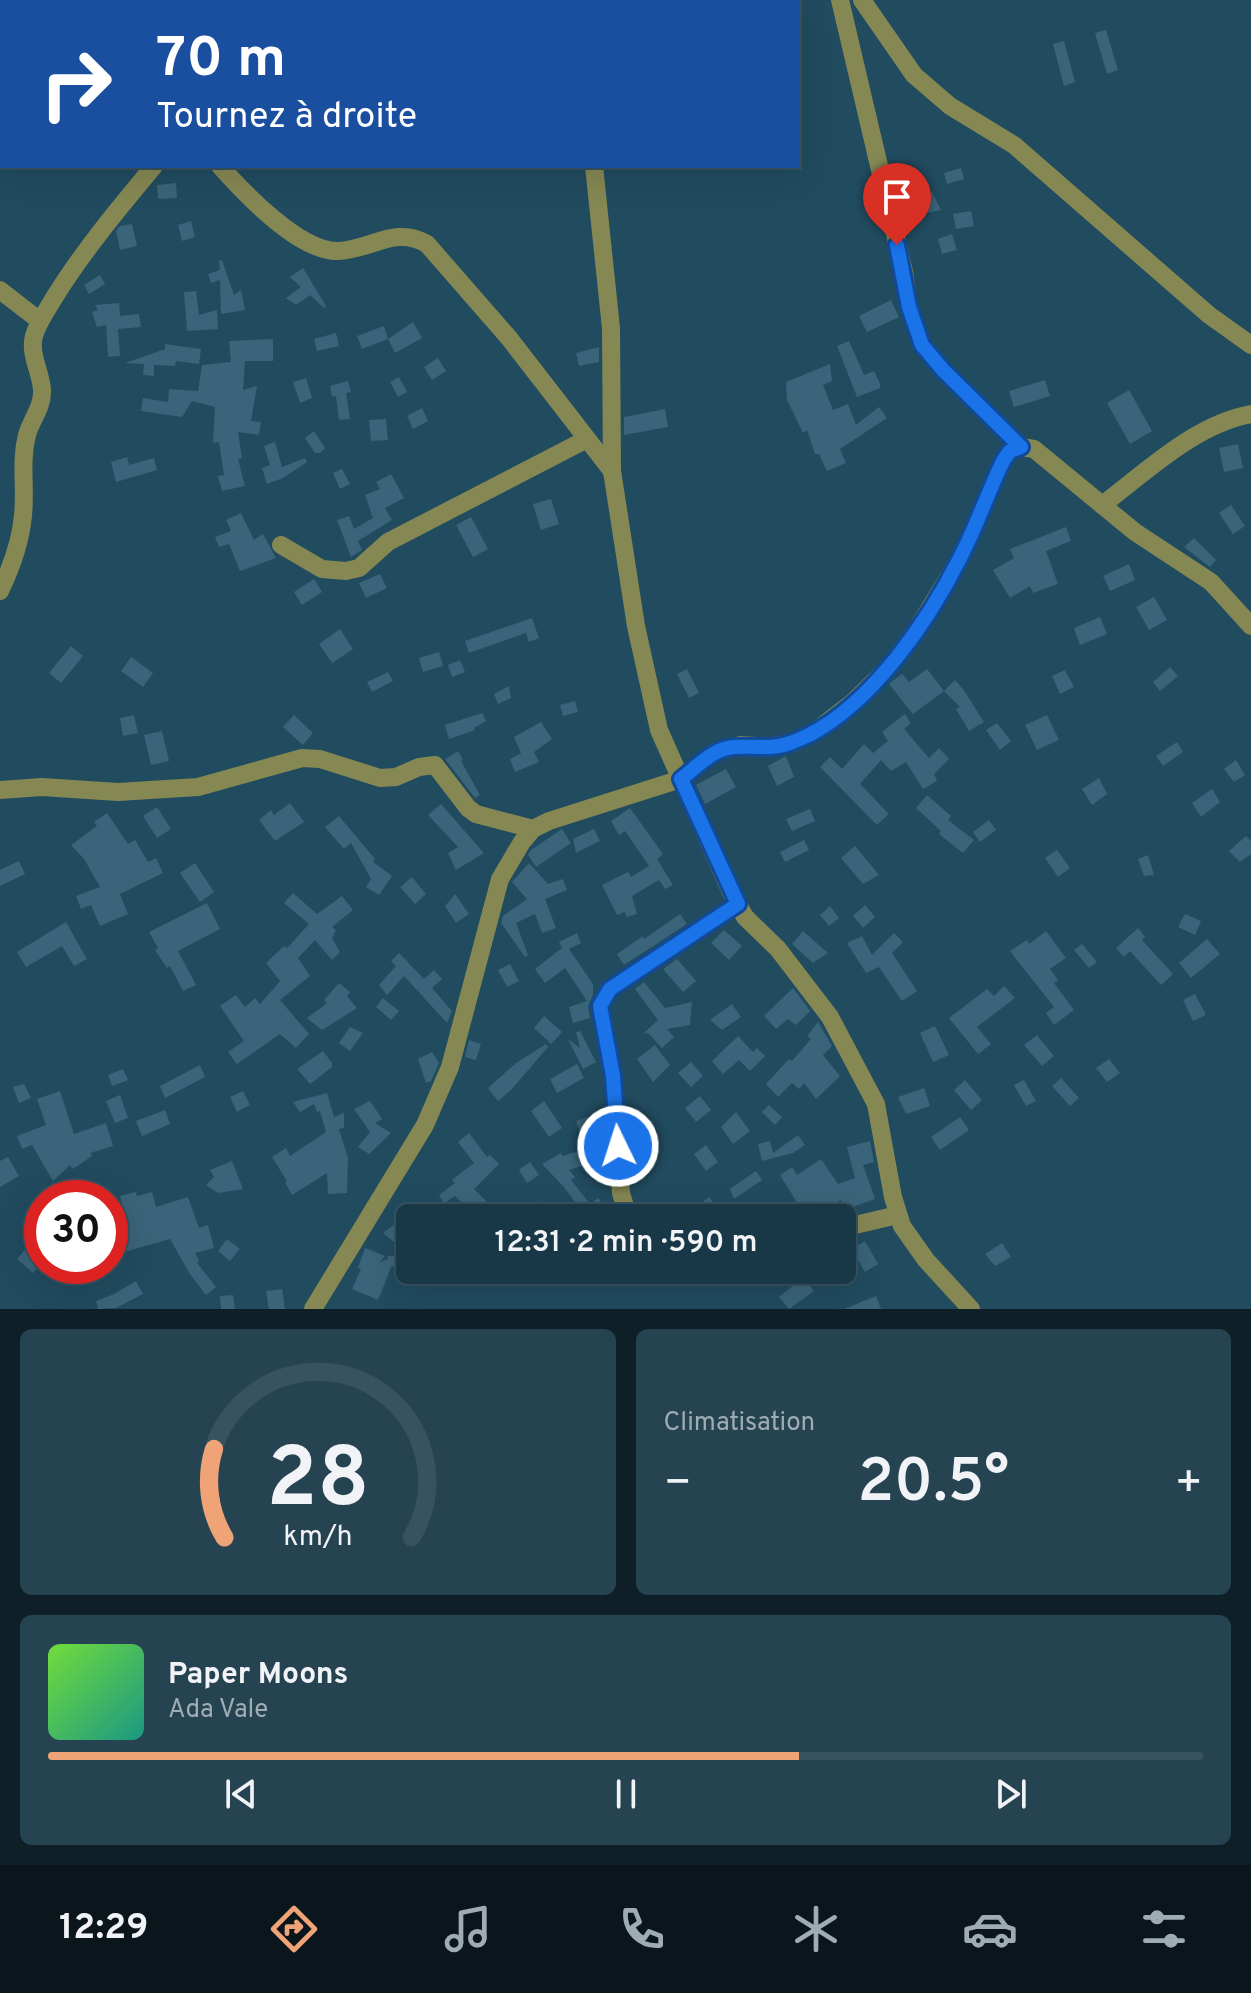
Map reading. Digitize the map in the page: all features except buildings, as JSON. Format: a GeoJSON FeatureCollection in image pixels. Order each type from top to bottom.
{"type":"FeatureCollection","features":[{"type":"Feature","properties":{"kind":"street"},"geometry":{"type":"LineString","coordinates":[[840,0],[904,272],[909,307],[922,345],[1021,447]]}},
{"type":"Feature","properties":{"kind":"street"},"geometry":{"type":"LineString","coordinates":[[862,0],[914,75],[950,106],[1014,145],[1209,315],[1251,345]]}},
{"type":"Feature","properties":{"kind":"street"},"geometry":{"type":"LineString","coordinates":[[0,591],[20,536],[24,513],[24,450],[27,432],[41,400],[33,338],[65,281],[152,168]]}},
{"type":"Feature","properties":{"kind":"street"},"geometry":{"type":"LineString","coordinates":[[222,168],[283,228],[306,241],[335,251],[397,236],[413,236],[427,244],[509,338],[612,471]]}},
{"type":"Feature","properties":{"kind":"street"},"geometry":{"type":"LineString","coordinates":[[594,168],[611,328],[612,471],[646,679],[659,730],[745,917],[778,949],[830,1017],[876,1104],[902,1226],[926,1260],[971,1309]]}},
{"type":"Feature","properties":{"kind":"street"},"geometry":{"type":"LineString","coordinates":[[0,290],[40,321]]}},
{"type":"Feature","properties":{"kind":"street"},"geometry":{"type":"LineString","coordinates":[[1102,505],[1192,438],[1239,416],[1251,414]]}},
{"type":"Feature","properties":{"kind":"street"},"geometry":{"type":"LineString","coordinates":[[281,545],[322,569],[346,571],[359,568],[388,542],[587,439]]}},
{"type":"Feature","properties":{"kind":"street"},"geometry":{"type":"LineString","coordinates":[[313,1309],[425,1125],[450,1067],[500,879],[522,842],[533,829],[549,821],[681,779],[715,752],[741,745],[769,747],[793,743],[813,733],[861,695],[887,669],[914,634],[961,557],[1010,451],[1021,447],[1034,449],[1135,532],[1211,582],[1251,626]]}},
{"type":"Feature","properties":{"kind":"street"},"geometry":{"type":"LineString","coordinates":[[0,790],[42,787],[118,792],[198,787],[302,758],[320,759],[380,778],[396,777],[419,767],[435,765],[476,814],[533,829]]}},
{"type":"Feature","properties":{"kind":"street"},"geometry":{"type":"LineString","coordinates":[[624,1204],[613,1076],[600,1006],[610,989],[738,904]]}},
{"type":"Feature","properties":{"kind":"street"},"geometry":{"type":"LineString","coordinates":[[856,1225],[898,1215]]}},
{"type":"Feature","properties":{"kind":"route"},"geometry":{"type":"LineString","coordinates":[[618,1146],[613,1076],[600,1006],[604,997],[610,989],[738,904],[681,779],[715,752],[741,745],[769,747],[793,743],[813,733],[852,703],[887,669],[914,634],[961,557],[1003,461],[1010,451],[1021,447],[922,345],[909,307],[897,245]]}}]}
